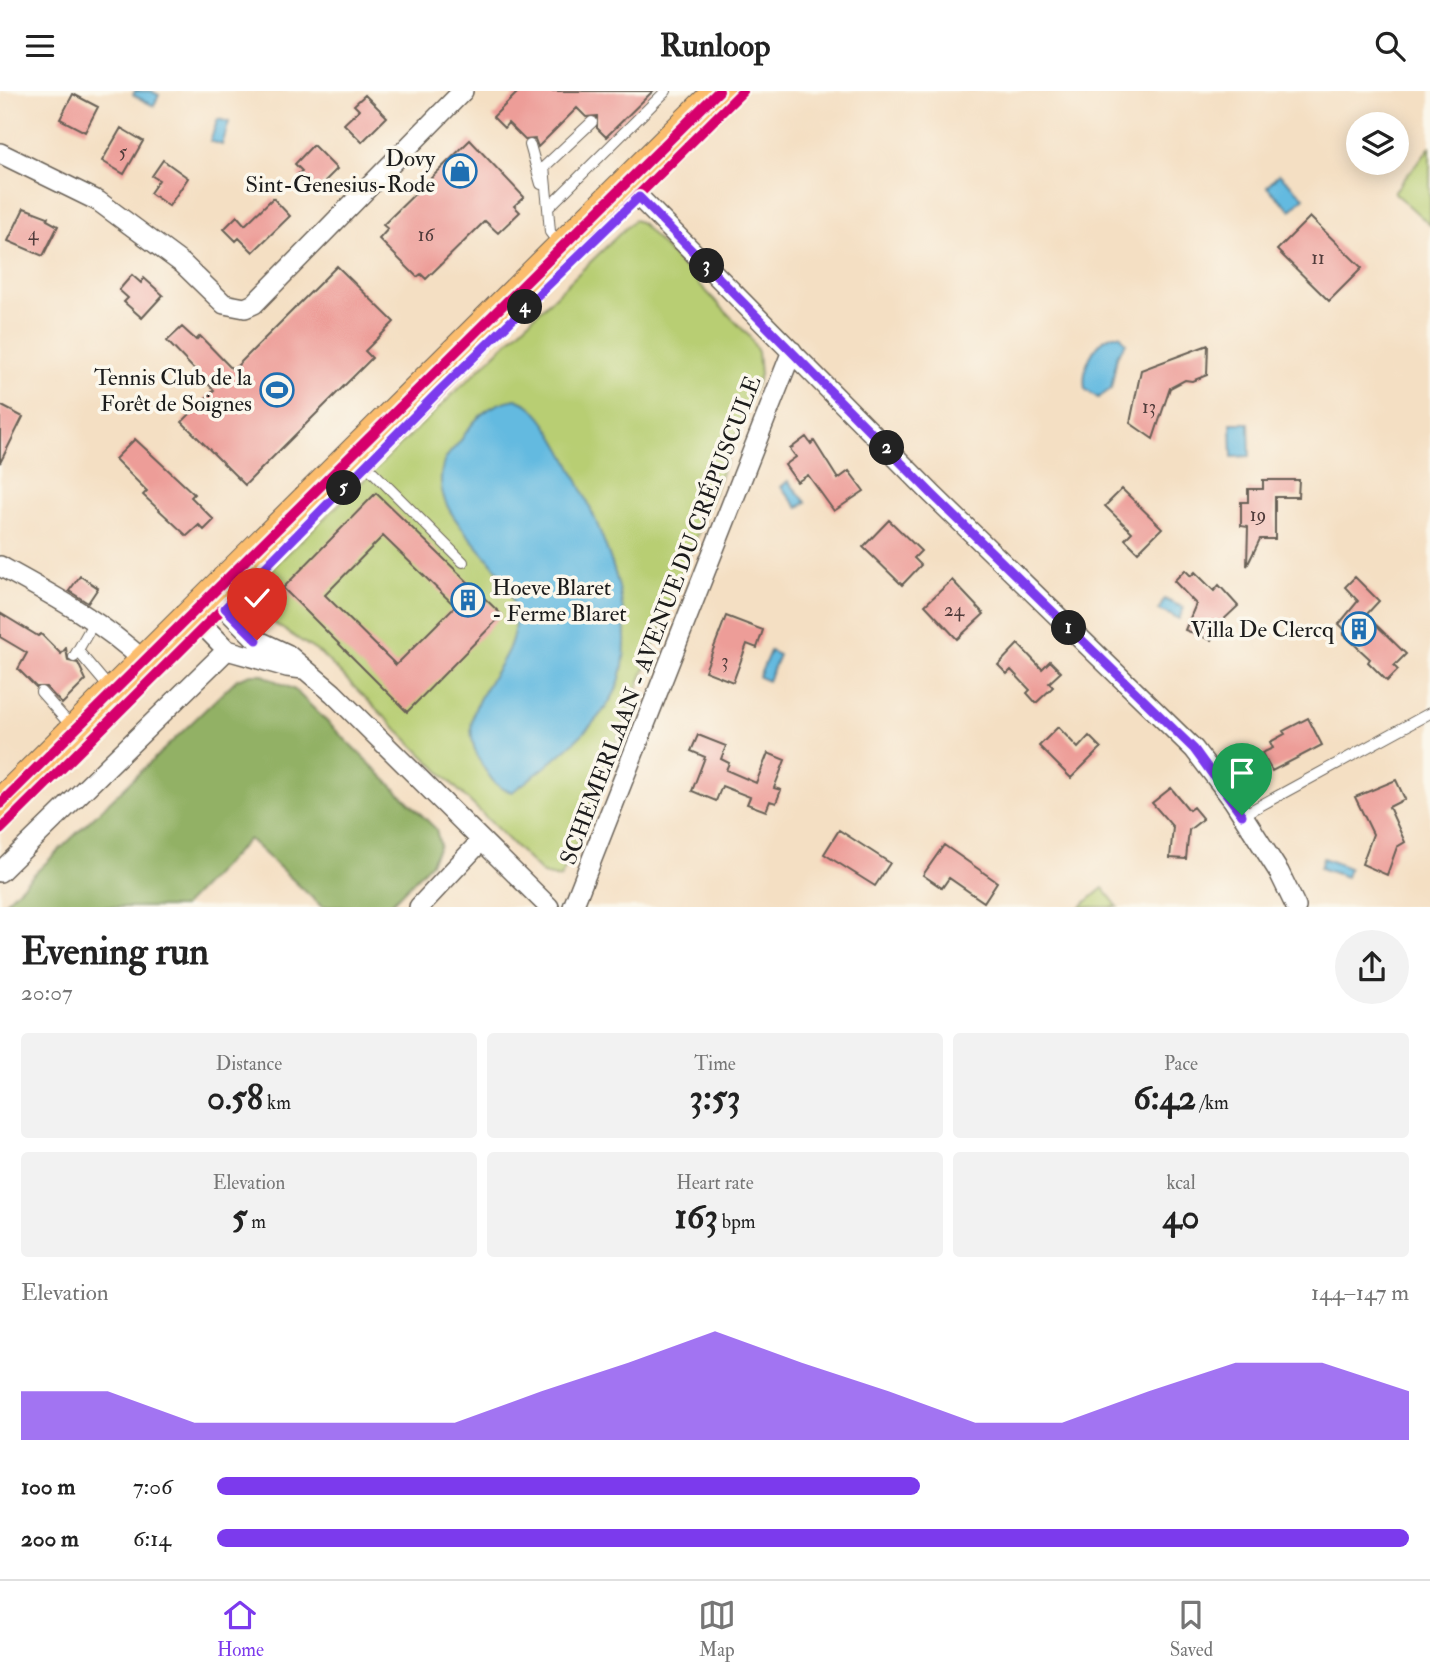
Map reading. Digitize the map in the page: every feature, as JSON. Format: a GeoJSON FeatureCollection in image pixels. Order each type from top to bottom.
{"type":"FeatureCollection","features":[{"type":"Feature","properties":{"kind":"main road"},"geometry":{"type":"LineString","coordinates":[[0,804],[719,91]]}},
{"type":"Feature","properties":{"kind":"street"},"geometry":{"type":"LineString","coordinates":[[0,153],[97,201],[183,264],[224,304],[245,309],[254,304],[463,91]]}},
{"type":"Feature","properties":{"kind":"street"},"geometry":{"type":"LineString","coordinates":[[626,184],[932,494],[1194,749],[1279,872],[1296,907]]}},
{"type":"Feature","properties":{"kind":"street","name":"SCHEMERLAAN - AVENUE DU CRÉPUSCULE"},"geometry":{"type":"LineString","coordinates":[[573,907],[792,351]]}},
{"type":"Feature","properties":{"kind":"street"},"geometry":{"type":"LineString","coordinates":[[0,566],[94,622],[125,643],[145,662]]}},
{"type":"Feature","properties":{"kind":"street"},"geometry":{"type":"LineString","coordinates":[[202,605],[227,650],[303,669]]}},
{"type":"Feature","properties":{"kind":"street"},"geometry":{"type":"LineString","coordinates":[[202,605],[257,640],[287,654],[333,693],[549,907]]}},
{"type":"Feature","properties":{"kind":"street"},"geometry":{"type":"LineString","coordinates":[[0,872],[227,650]]}},
{"type":"Feature","properties":{"kind":"street"},"geometry":{"type":"LineString","coordinates":[[419,907],[481,841]]}},
{"type":"Feature","properties":{"kind":"lane"},"geometry":{"type":"LineString","coordinates":[[548,208],[666,91]]}},
{"type":"Feature","properties":{"kind":"lane"},"geometry":{"type":"LineString","coordinates":[[562,247],[550,232],[544,167],[592,122]]}},
{"type":"Feature","properties":{"kind":"lane"},"geometry":{"type":"LineString","coordinates":[[530,145],[548,208]]}},
{"type":"Feature","properties":{"kind":"lane"},"geometry":{"type":"LineString","coordinates":[[355,453],[463,562]]}},
{"type":"Feature","properties":{"kind":"lane"},"geometry":{"type":"LineString","coordinates":[[94,622],[76,654],[114,692]]}},
{"type":"Feature","properties":{"kind":"lane"},"geometry":{"type":"LineString","coordinates":[[41,692],[75,730]]}},
{"type":"Feature","properties":{"kind":"lane"},"geometry":{"type":"LineString","coordinates":[[1242,815],[1430,713]]}},
{"type":"Feature","properties":{"kind":"green space"},"geometry":{"type":"Polygon","coordinates":[[[1430,147],[1430,225],[1394,192],[1430,147]]]}},
{"type":"Feature","properties":{"kind":"green space"},"geometry":{"type":"Polygon","coordinates":[[[634,220],[640,222],[750,337],[758,352],[760,375],[572,855],[560,878],[543,874],[321,654],[263,616],[256,596],[262,578],[634,220]]]}},
{"type":"Feature","properties":{"kind":"green space"},"geometry":{"type":"Polygon","coordinates":[[[261,674],[295,690],[436,829],[440,845],[431,863],[388,907],[322,907],[249,839],[183,907],[0,907],[237,679],[261,674]]]}},
{"type":"Feature","properties":{"kind":"green space"},"geometry":{"type":"Polygon","coordinates":[[[1103,888],[1118,907],[1080,907],[1103,888]]]}},
{"type":"Feature","properties":{"kind":"water"},"geometry":{"type":"Polygon","coordinates":[[[135,91],[151,91],[159,95],[154,106],[133,95],[135,91]]]}},
{"type":"Feature","properties":{"kind":"water"},"geometry":{"type":"Polygon","coordinates":[[[218,119],[229,122],[222,145],[210,141],[218,119]]]}},
{"type":"Feature","properties":{"kind":"water"},"geometry":{"type":"Polygon","coordinates":[[[1279,174],[1304,197],[1291,210],[1267,187],[1279,174]]]}},
{"type":"Feature","properties":{"kind":"water"},"geometry":{"type":"Polygon","coordinates":[[[1113,335],[1120,335],[1126,343],[1117,356],[1111,389],[1098,398],[1085,389],[1085,373],[1094,350],[1113,335]]]}},
{"type":"Feature","properties":{"kind":"water"},"geometry":{"type":"Polygon","coordinates":[[[516,399],[530,406],[556,440],[597,523],[620,593],[625,643],[623,669],[607,705],[569,747],[512,792],[491,779],[482,765],[473,742],[472,722],[477,704],[506,654],[513,635],[515,614],[510,593],[500,574],[456,521],[446,503],[441,483],[445,459],[473,423],[492,407],[516,399]]]}},
{"type":"Feature","properties":{"kind":"water"},"geometry":{"type":"Polygon","coordinates":[[[1231,423],[1249,423],[1250,456],[1232,457],[1231,423]]]}},
{"type":"Feature","properties":{"kind":"water"},"geometry":{"type":"Polygon","coordinates":[[[788,481],[806,502],[798,508],[781,487],[788,481]]]}},
{"type":"Feature","properties":{"kind":"water"},"geometry":{"type":"Polygon","coordinates":[[[1164,599],[1184,608],[1179,619],[1159,610],[1164,599]]]}},
{"type":"Feature","properties":{"kind":"water"},"geometry":{"type":"Polygon","coordinates":[[[770,651],[779,655],[768,681],[759,677],[770,651]]]}},
{"type":"Feature","properties":{"kind":"water"},"geometry":{"type":"Polygon","coordinates":[[[1323,858],[1349,868],[1346,877],[1320,868],[1323,858]]]}},
{"type":"Feature","properties":{"kind":"building"},"geometry":{"type":"Polygon","coordinates":[[[519,91],[653,91],[606,137],[597,128],[597,116],[586,117],[577,108],[538,147],[535,139],[525,140],[508,123],[504,128],[493,117],[519,91]]]}},
{"type":"Feature","properties":{"kind":"building"},"geometry":{"type":"Polygon","coordinates":[[[73,94],[98,107],[85,132],[60,119],[73,94]]]}},
{"type":"Feature","properties":{"kind":"building"},"geometry":{"type":"Polygon","coordinates":[[[365,95],[387,117],[362,142],[344,124],[359,110],[354,105],[365,95]]]}},
{"type":"Feature","properties":{"kind":"building"},"geometry":{"type":"Polygon","coordinates":[[[121,128],[143,141],[124,174],[102,161],[121,128]]]}},
{"type":"Feature","properties":{"kind":"building"},"geometry":{"type":"Polygon","coordinates":[[[470,140],[524,197],[514,206],[520,212],[498,233],[485,221],[426,279],[421,274],[417,277],[379,239],[388,229],[383,225],[470,140]]]}},
{"type":"Feature","properties":{"kind":"building"},"geometry":{"type":"Polygon","coordinates":[[[313,145],[337,169],[314,192],[297,175],[302,171],[295,164],[313,145]]]}},
{"type":"Feature","properties":{"kind":"building"},"geometry":{"type":"Polygon","coordinates":[[[163,160],[188,178],[169,206],[150,193],[159,180],[152,176],[163,160]]]}},
{"type":"Feature","properties":{"kind":"building"},"geometry":{"type":"Polygon","coordinates":[[[273,198],[290,216],[253,252],[239,238],[236,241],[224,229],[237,216],[245,225],[273,198]]]}},
{"type":"Feature","properties":{"kind":"building"},"geometry":{"type":"Polygon","coordinates":[[[24,208],[48,217],[47,220],[58,226],[43,256],[8,241],[24,208]]]}},
{"type":"Feature","properties":{"kind":"building"},"geometry":{"type":"Polygon","coordinates":[[[1310,217],[1362,268],[1329,301],[1277,250],[1310,217]]]}},
{"type":"Feature","properties":{"kind":"building","name":"Tennis Club de la Forêt de Soignes"},"geometry":{"type":"Polygon","coordinates":[[[337,266],[394,322],[365,351],[372,358],[245,485],[182,422],[214,390],[167,341],[182,327],[196,340],[200,336],[233,370],[337,266]]]}},
{"type":"Feature","properties":{"kind":"building"},"geometry":{"type":"Polygon","coordinates":[[[132,275],[141,283],[144,278],[163,295],[142,318],[124,302],[128,298],[119,290],[132,275]]]}},
{"type":"Feature","properties":{"kind":"building"},"geometry":{"type":"Polygon","coordinates":[[[1208,345],[1207,375],[1192,381],[1185,380],[1170,388],[1153,439],[1130,423],[1141,370],[1208,345]]]}},
{"type":"Feature","properties":{"kind":"building"},"geometry":{"type":"Polygon","coordinates":[[[0,405],[23,417],[0,463],[0,405]]]}},
{"type":"Feature","properties":{"kind":"building"},"geometry":{"type":"Polygon","coordinates":[[[806,437],[811,444],[814,441],[838,479],[849,471],[864,491],[834,511],[808,475],[797,482],[785,465],[796,457],[790,449],[806,437]]]}},
{"type":"Feature","properties":{"kind":"building"},"geometry":{"type":"Polygon","coordinates":[[[135,439],[194,494],[191,497],[214,520],[204,530],[199,525],[187,536],[143,495],[147,491],[115,459],[135,439]]]}},
{"type":"Feature","properties":{"kind":"building"},"geometry":{"type":"Polygon","coordinates":[[[1263,480],[1299,480],[1298,497],[1275,497],[1275,539],[1260,539],[1247,566],[1248,527],[1241,526],[1241,502],[1248,502],[1248,489],[1263,489],[1263,480]]]}},
{"type":"Feature","properties":{"kind":"building"},"geometry":{"type":"Polygon","coordinates":[[[1122,489],[1162,528],[1138,552],[1125,539],[1132,532],[1105,506],[1122,489]]]}},
{"type":"Feature","properties":{"kind":"building","name":"Hoeve Blaret - Ferme Blaret"},"geometry":{"type":"Polygon","coordinates":[[[376,493],[502,615],[407,712],[283,588],[376,493]],[[383,536],[325,595],[396,665],[455,606],[383,536]]]}},
{"type":"Feature","properties":{"kind":"building"},"geometry":{"type":"Polygon","coordinates":[[[889,520],[921,551],[914,558],[921,565],[902,585],[863,547],[889,520]]]}},
{"type":"Feature","properties":{"kind":"building"},"geometry":{"type":"Polygon","coordinates":[[[1185,570],[1191,576],[1195,572],[1214,591],[1219,585],[1238,606],[1221,622],[1211,640],[1185,630],[1196,604],[1174,581],[1185,570]]]}},
{"type":"Feature","properties":{"kind":"building"},"geometry":{"type":"Polygon","coordinates":[[[80,576],[98,588],[88,603],[69,591],[80,576]]]}},
{"type":"Feature","properties":{"kind":"building","name":"Villa De Clercq"},"geometry":{"type":"Polygon","coordinates":[[[1355,577],[1379,601],[1366,615],[1406,654],[1394,666],[1398,670],[1387,681],[1368,662],[1370,659],[1343,634],[1346,631],[1339,624],[1358,601],[1345,587],[1355,577]]]}},
{"type":"Feature","properties":{"kind":"building"},"geometry":{"type":"Polygon","coordinates":[[[952,580],[984,614],[957,639],[925,605],[952,580]]]}},
{"type":"Feature","properties":{"kind":"building"},"geometry":{"type":"Polygon","coordinates":[[[0,613],[38,636],[41,634],[61,654],[66,648],[68,661],[78,663],[86,680],[62,704],[46,687],[36,687],[18,669],[27,653],[0,637],[0,613]]]}},
{"type":"Feature","properties":{"kind":"building"},"geometry":{"type":"Polygon","coordinates":[[[726,616],[763,630],[757,648],[747,644],[733,682],[705,671],[726,616]]]}},
{"type":"Feature","properties":{"kind":"building"},"geometry":{"type":"Polygon","coordinates":[[[1018,644],[1042,669],[1050,661],[1061,672],[1049,683],[1053,687],[1036,703],[1027,693],[1030,690],[1011,670],[1007,674],[998,665],[1018,644]]]}},
{"type":"Feature","properties":{"kind":"building"},"geometry":{"type":"Polygon","coordinates":[[[1308,718],[1322,745],[1272,771],[1262,753],[1273,748],[1270,742],[1285,734],[1283,731],[1308,718]]]}},
{"type":"Feature","properties":{"kind":"building"},"geometry":{"type":"Polygon","coordinates":[[[1058,727],[1078,748],[1089,736],[1101,748],[1071,778],[1039,746],[1058,727]]]}},
{"type":"Feature","properties":{"kind":"building"},"geometry":{"type":"Polygon","coordinates":[[[698,735],[726,746],[721,759],[729,763],[726,770],[756,783],[768,753],[785,760],[774,788],[781,790],[776,803],[770,801],[766,811],[747,804],[750,797],[722,786],[716,801],[692,791],[705,757],[691,751],[698,735]]]}},
{"type":"Feature","properties":{"kind":"building"},"geometry":{"type":"Polygon","coordinates":[[[1396,780],[1405,799],[1389,807],[1405,842],[1397,847],[1387,875],[1362,864],[1373,834],[1355,797],[1396,780]]]}},
{"type":"Feature","properties":{"kind":"building"},"geometry":{"type":"Polygon","coordinates":[[[1171,788],[1189,810],[1193,807],[1203,819],[1189,830],[1186,859],[1170,858],[1173,827],[1152,803],[1171,788]]]}},
{"type":"Feature","properties":{"kind":"building"},"geometry":{"type":"Polygon","coordinates":[[[839,830],[890,863],[875,886],[824,854],[839,830]]]}},
{"type":"Feature","properties":{"kind":"building"},"geometry":{"type":"Polygon","coordinates":[[[944,845],[997,882],[984,902],[949,878],[942,888],[923,875],[944,845]]]}},
{"type":"Feature","properties":{"kind":"cycle path"},"geometry":{"type":"LineString","coordinates":[[0,804],[719,91]]}},
{"type":"Feature","properties":{"kind":"cycle path"},"geometry":{"type":"LineString","coordinates":[[0,830],[743,91]]}},
{"type":"Feature","properties":{"kind":"place","name":"Dovy Sint-Genesius-Rode"},"geometry":{"type":"Point","coordinates":[460,171]}},
{"type":"Feature","properties":{"kind":"place","name":"Tennis Club de la Forêt de Soignes"},"geometry":{"type":"Point","coordinates":[277,390]}},
{"type":"Feature","properties":{"kind":"place","name":"Hoeve Blaret - Ferme Blaret"},"geometry":{"type":"Point","coordinates":[468,600]}},
{"type":"Feature","properties":{"kind":"place","name":"Villa De Clercq"},"geometry":{"type":"Point","coordinates":[1359,629]}},
{"type":"Feature","properties":{"kind":"route"},"geometry":{"type":"LineString","coordinates":[[257,640],[225,608],[440,390],[639,197],[932,494],[1194,749],[1242,815]]}}]}
